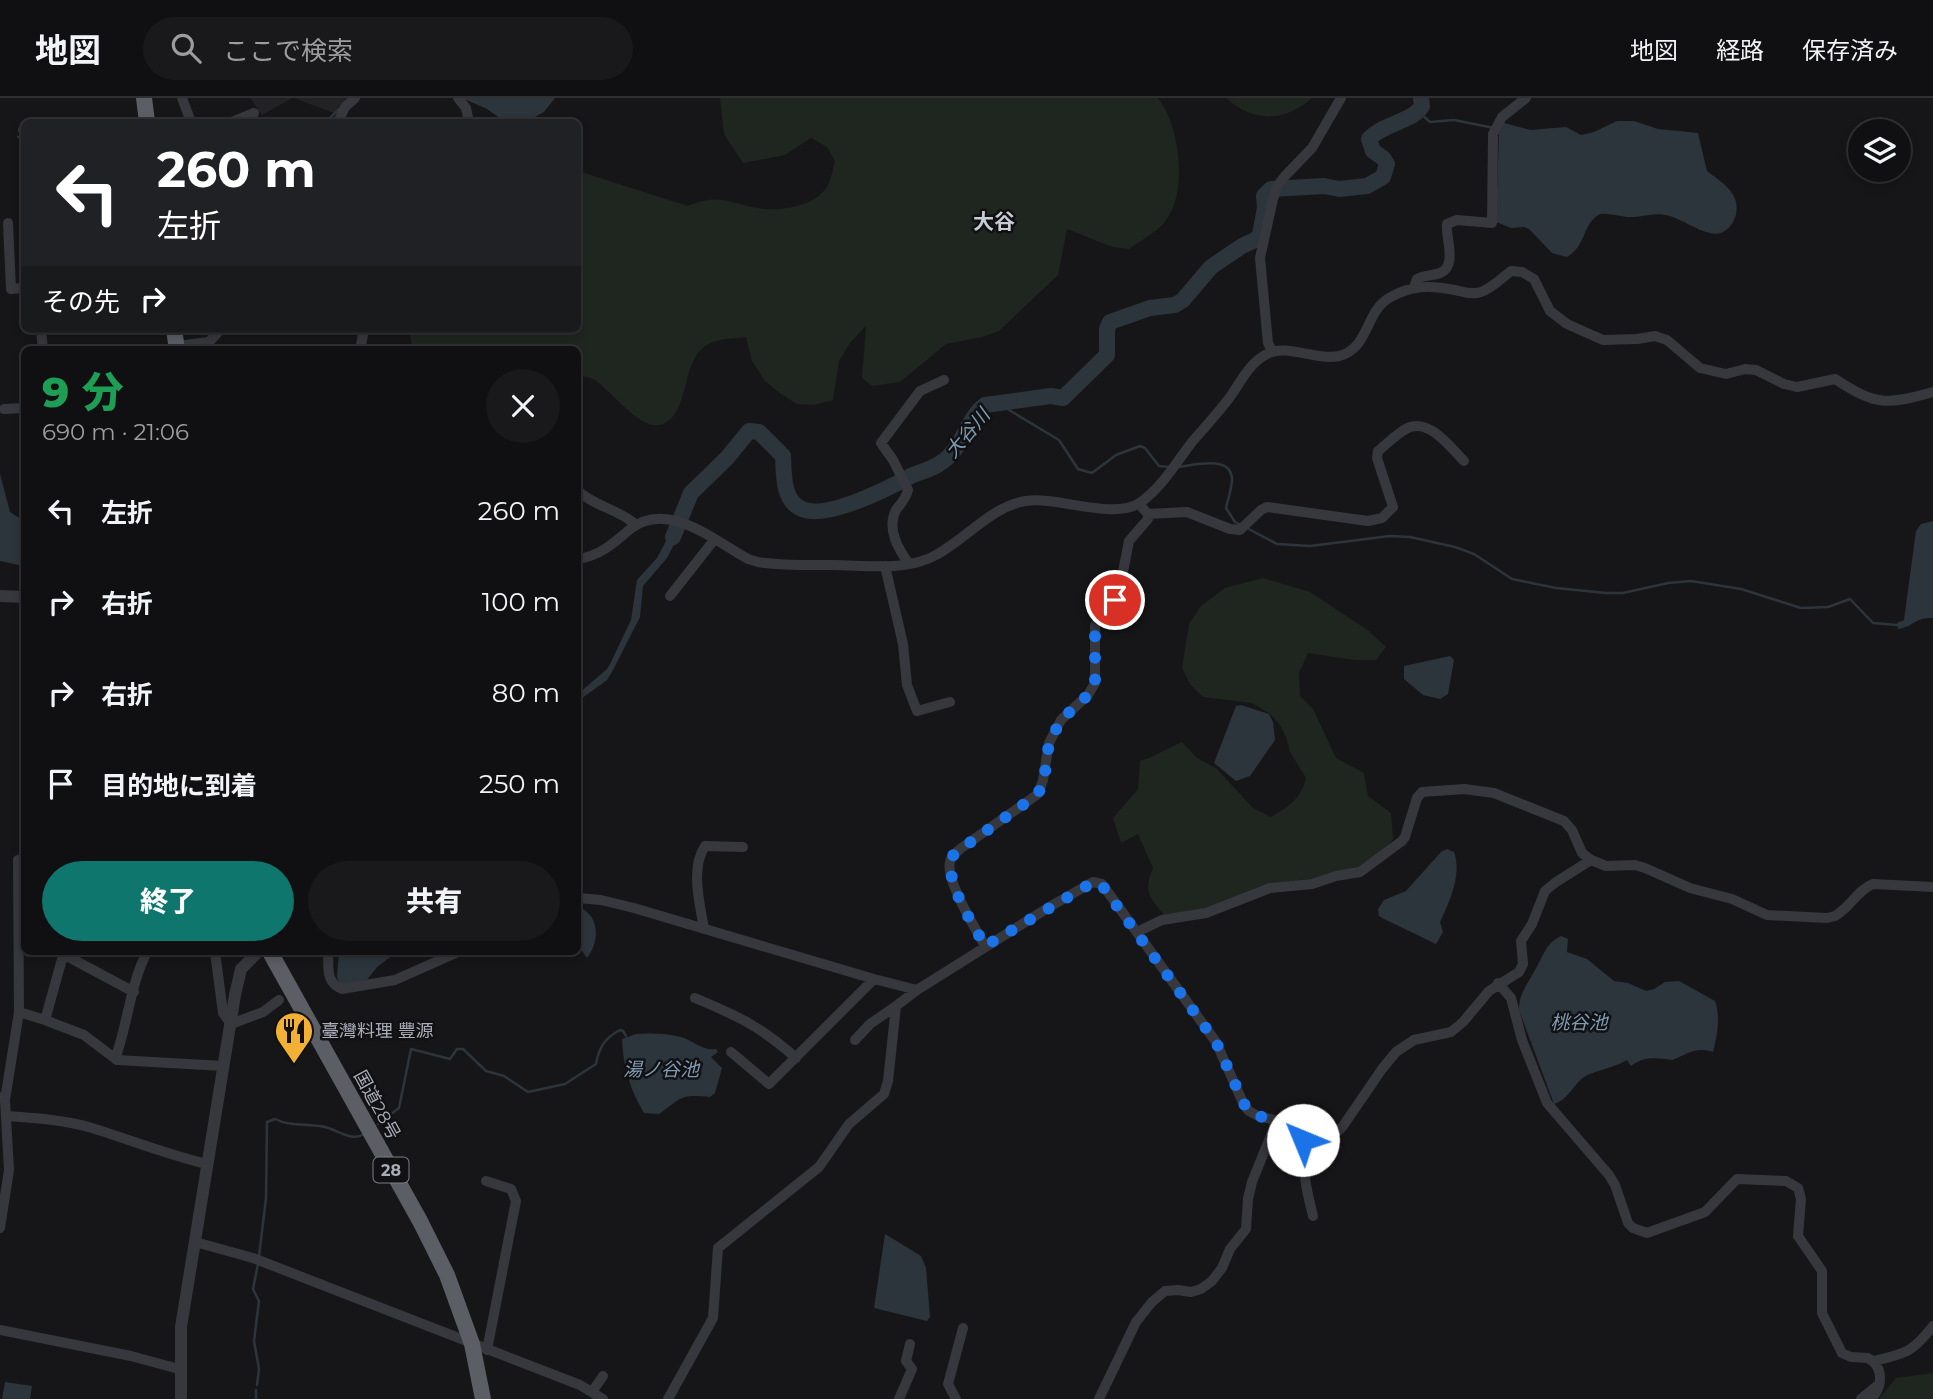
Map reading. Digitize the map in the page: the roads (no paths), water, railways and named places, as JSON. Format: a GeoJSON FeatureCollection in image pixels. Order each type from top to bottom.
{"type":"FeatureCollection","features":[{"type":"Feature","properties":{"kind":"highway"},"geometry":{"type":"LineString","coordinates":[[144,98],[147,119]]}},
{"type":"Feature","properties":{"kind":"highway","name":"国道28号"},"geometry":{"type":"LineString","coordinates":[[272,955],[439,1259],[480,1347],[483,1399]]}},
{"type":"Feature","properties":{"kind":"street"},"geometry":{"type":"LineString","coordinates":[[182,98],[190,119]]}},
{"type":"Feature","properties":{"kind":"street"},"geometry":{"type":"LineString","coordinates":[[339,119],[345,107],[355,98]]}},
{"type":"Feature","properties":{"kind":"street"},"geometry":{"type":"LineString","coordinates":[[458,98],[466,108],[469,119]]}},
{"type":"Feature","properties":{"kind":"street"},"geometry":{"type":"LineString","coordinates":[[1272,351],[1268,343],[1260,258],[1273,199],[1278,185],[1312,148],[1341,98]]}},
{"type":"Feature","properties":{"kind":"street"},"geometry":{"type":"LineString","coordinates":[[1414,287],[1417,279],[1441,273],[1448,265],[1450,256],[1447,224],[1457,220],[1492,223],[1493,134],[1505,114],[1525,98]]}},
{"type":"Feature","properties":{"kind":"street"},"geometry":{"type":"LineString","coordinates":[[240,119],[254,114]]}},
{"type":"Feature","properties":{"kind":"street"},"geometry":{"type":"LineString","coordinates":[[8,223],[11,289],[21,288]]}},
{"type":"Feature","properties":{"kind":"street"},"geometry":{"type":"LineString","coordinates":[[581,558],[604,551],[636,525],[652,518],[673,519],[758,562],[885,566],[909,564],[938,555],[1008,505],[1025,501],[1058,501],[1111,509],[1128,508],[1139,504],[1155,491],[1231,396],[1256,360],[1272,351],[1286,350],[1323,357],[1346,354],[1358,345],[1374,311],[1387,298],[1414,287],[1434,286],[1472,293],[1483,292],[1511,271],[1522,272],[1534,279],[1550,311],[1567,324],[1603,340],[1654,336],[1667,340],[1700,368],[1726,374],[1745,369],[1756,370],[1784,384],[1797,387],[1835,379],[1857,394],[1874,401],[1892,401],[1933,392]]}},
{"type":"Feature","properties":{"kind":"street"},"geometry":{"type":"LineString","coordinates":[[176,342],[202,346],[214,340],[218,333]]}},
{"type":"Feature","properties":{"kind":"street"},"geometry":{"type":"LineString","coordinates":[[361,346],[363,335]]}},
{"type":"Feature","properties":{"kind":"street"},"geometry":{"type":"LineString","coordinates":[[909,564],[894,540],[894,515],[907,495],[904,480],[881,443],[920,391],[944,380]]}},
{"type":"Feature","properties":{"kind":"street"},"geometry":{"type":"LineString","coordinates":[[4,409],[21,408]]}},
{"type":"Feature","properties":{"kind":"street"},"geometry":{"type":"LineString","coordinates":[[1148,514],[1187,512],[1230,529],[1245,527],[1267,507],[1368,521],[1382,518],[1393,507],[1377,458],[1378,451],[1408,427],[1422,426],[1437,434],[1464,461]]}},
{"type":"Feature","properties":{"kind":"street"},"geometry":{"type":"LineString","coordinates":[[581,493],[596,504],[630,519],[636,525]]}},
{"type":"Feature","properties":{"kind":"street"},"geometry":{"type":"LineString","coordinates":[[1139,504],[1148,514]]}},
{"type":"Feature","properties":{"kind":"street"},"geometry":{"type":"LineString","coordinates":[[985,946],[953,884],[951,859],[960,849],[1038,794],[1044,780],[1049,743],[1061,720],[1088,695],[1095,683],[1095,625],[1115,600],[1129,541],[1146,522],[1148,514]]}},
{"type":"Feature","properties":{"kind":"street"},"geometry":{"type":"LineString","coordinates":[[670,596],[713,540]]}},
{"type":"Feature","properties":{"kind":"street"},"geometry":{"type":"LineString","coordinates":[[885,566],[903,644],[907,685],[917,711],[950,702]]}},
{"type":"Feature","properties":{"kind":"street"},"geometry":{"type":"LineString","coordinates":[[0,596],[21,597]]}},
{"type":"Feature","properties":{"kind":"street"},"geometry":{"type":"LineString","coordinates":[[1138,932],[1162,920],[1206,913],[1270,888],[1312,884],[1360,872],[1402,841],[1417,798],[1422,792],[1434,790],[1464,789],[1494,793],[1568,825],[1582,853],[1591,860],[1606,866],[1645,867],[1690,888],[1732,899],[1757,912],[1776,917],[1835,916],[1843,912],[1866,887],[1873,884],[1933,887]]}},
{"type":"Feature","properties":{"kind":"street"},"geometry":{"type":"LineString","coordinates":[[704,929],[697,870],[701,853],[705,846],[743,847]]}},
{"type":"Feature","properties":{"kind":"street"},"geometry":{"type":"LineString","coordinates":[[0,1228],[9,1170],[6,1116],[2,1098],[19,1012],[21,940],[18,860],[21,859]]}},
{"type":"Feature","properties":{"kind":"street"},"geometry":{"type":"LineString","coordinates":[[855,1040],[870,1024],[917,990],[1051,906],[1097,882],[1107,889],[1216,1042],[1244,1105],[1254,1114],[1326,1133],[1338,1131],[1396,1052],[1414,1040],[1451,1032],[1498,983],[1521,970],[1521,941],[1532,924],[1545,891],[1591,860]]}},
{"type":"Feature","properties":{"kind":"street"},"geometry":{"type":"LineString","coordinates":[[581,898],[615,903],[917,990]]}},
{"type":"Feature","properties":{"kind":"street"},"geometry":{"type":"LineString","coordinates":[[45,1020],[63,955]]}},
{"type":"Feature","properties":{"kind":"street"},"geometry":{"type":"LineString","coordinates":[[68,955],[134,992]]}},
{"type":"Feature","properties":{"kind":"street"},"geometry":{"type":"LineString","coordinates":[[115,1059],[146,955]]}},
{"type":"Feature","properties":{"kind":"street"},"geometry":{"type":"LineString","coordinates":[[215,955],[220,999],[226,1019],[231,1024]]}},
{"type":"Feature","properties":{"kind":"street"},"geometry":{"type":"LineString","coordinates":[[181,1399],[181,1327],[223,1066],[241,969],[255,955]]}},
{"type":"Feature","properties":{"kind":"street"},"geometry":{"type":"LineString","coordinates":[[328,955],[328,977],[342,989],[394,980],[451,955]]}},
{"type":"Feature","properties":{"kind":"street"},"geometry":{"type":"LineString","coordinates":[[730,1052],[769,1084],[874,979]]}},
{"type":"Feature","properties":{"kind":"street"},"geometry":{"type":"LineString","coordinates":[[1498,983],[1511,998],[1522,1040],[1547,1103],[1609,1175],[1628,1223],[1633,1228],[1647,1233],[1705,1212],[1737,1179],[1786,1181],[1794,1184],[1801,1199],[1798,1236],[1822,1270],[1821,1308],[1842,1353],[1873,1361],[1893,1358],[1906,1353],[1933,1326]]}},
{"type":"Feature","properties":{"kind":"street"},"geometry":{"type":"LineString","coordinates":[[695,998],[746,1020],[766,1032],[796,1058]]}},
{"type":"Feature","properties":{"kind":"street"},"geometry":{"type":"LineString","coordinates":[[231,1024],[263,1012],[279,1000]]}},
{"type":"Feature","properties":{"kind":"street"},"geometry":{"type":"LineString","coordinates":[[668,1399],[713,1318],[718,1248],[819,1167],[849,1124],[884,1094],[888,1082],[896,1006]]}},
{"type":"Feature","properties":{"kind":"street"},"geometry":{"type":"LineString","coordinates":[[19,1012],[84,1035],[115,1059],[223,1066]]}},
{"type":"Feature","properties":{"kind":"street"},"geometry":{"type":"LineString","coordinates":[[6,1116],[44,1119],[91,1128],[207,1164]]}},
{"type":"Feature","properties":{"kind":"street"},"geometry":{"type":"LineString","coordinates":[[1099,1399],[1137,1320],[1152,1302],[1166,1291],[1191,1293],[1207,1286],[1222,1268],[1230,1249],[1246,1229],[1252,1182],[1277,1120]]}},
{"type":"Feature","properties":{"kind":"street"},"geometry":{"type":"LineString","coordinates":[[1306,1128],[1303,1153],[1307,1194],[1313,1216]]}},
{"type":"Feature","properties":{"kind":"street"},"geometry":{"type":"LineString","coordinates":[[480,1347],[516,1201],[511,1189],[486,1181]]}},
{"type":"Feature","properties":{"kind":"street"},"geometry":{"type":"LineString","coordinates":[[195,1242],[255,1259],[480,1347],[596,1396],[603,1376]]}},
{"type":"Feature","properties":{"kind":"street"},"geometry":{"type":"LineString","coordinates":[[956,1399],[948,1384],[962,1328]]}},
{"type":"Feature","properties":{"kind":"street"},"geometry":{"type":"LineString","coordinates":[[0,1330],[179,1368]]}},
{"type":"Feature","properties":{"kind":"street"},"geometry":{"type":"LineString","coordinates":[[899,1399],[912,1369],[906,1361],[910,1344]]}},
{"type":"Feature","properties":{"kind":"street"},"geometry":{"type":"LineString","coordinates":[[1871,1399],[1880,1384],[1880,1373],[1873,1361]]}},
{"type":"Feature","properties":{"kind":"street"},"geometry":{"type":"LineString","coordinates":[[1861,1399],[1880,1384]]}},
{"type":"Feature","properties":{"kind":"water"},"geometry":{"type":"Polygon","coordinates":[[[462,98],[555,98],[544,112],[531,119],[501,119],[487,109],[462,98]]]}},
{"type":"Feature","properties":{"kind":"water"},"geometry":{"type":"Polygon","coordinates":[[[1617,121],[1634,121],[1658,129],[1698,133],[1707,171],[1732,192],[1736,202],[1736,214],[1727,230],[1716,234],[1705,232],[1664,215],[1627,217],[1600,214],[1594,218],[1574,252],[1567,257],[1552,253],[1529,229],[1511,228],[1496,222],[1499,133],[1504,123],[1531,130],[1566,127],[1581,135],[1617,121]]]}},
{"type":"Feature","properties":{"kind":"water"},"geometry":{"type":"Polygon","coordinates":[[[0,474],[10,512],[21,519],[21,565],[0,561],[0,474]]]}},
{"type":"Feature","properties":{"kind":"water"},"geometry":{"type":"Polygon","coordinates":[[[1933,521],[1933,618],[1922,619],[1898,629],[1897,623],[1904,620],[1916,531],[1921,524],[1933,521]]]}},
{"type":"Feature","properties":{"kind":"water"},"geometry":{"type":"Polygon","coordinates":[[[675,524],[683,527],[667,558],[643,586],[640,617],[612,672],[607,680],[581,699],[581,691],[607,669],[611,662],[631,620],[637,580],[657,558],[675,524]]]}},
{"type":"Feature","properties":{"kind":"water"},"geometry":{"type":"Polygon","coordinates":[[[1450,656],[1454,660],[1448,694],[1440,699],[1423,695],[1404,679],[1404,666],[1450,656]]]}},
{"type":"Feature","properties":{"kind":"water"},"geometry":{"type":"Polygon","coordinates":[[[1241,705],[1269,714],[1275,740],[1250,776],[1236,781],[1214,763],[1236,706],[1241,705]]]}},
{"type":"Feature","properties":{"kind":"water"},"geometry":{"type":"Polygon","coordinates":[[[1447,849],[1454,852],[1456,878],[1440,922],[1443,932],[1436,944],[1379,916],[1378,909],[1384,900],[1406,891],[1441,852],[1447,849]]]}},
{"type":"Feature","properties":{"kind":"water"},"geometry":{"type":"Polygon","coordinates":[[[581,909],[591,916],[596,929],[594,944],[587,958],[581,949],[581,909]]]}},
{"type":"Feature","properties":{"kind":"water","name":"桃谷池"},"geometry":{"type":"Polygon","coordinates":[[[1561,936],[1568,939],[1567,952],[1587,959],[1614,981],[1628,983],[1646,991],[1665,982],[1679,981],[1715,1001],[1718,1020],[1713,1052],[1696,1051],[1672,1060],[1646,1059],[1631,1066],[1627,1060],[1584,1077],[1563,1099],[1554,1104],[1519,1010],[1520,999],[1545,950],[1561,936]]]}},
{"type":"Feature","properties":{"kind":"water"},"geometry":{"type":"Polygon","coordinates":[[[339,955],[393,955],[377,967],[367,980],[343,985],[337,977],[339,955]]]}},
{"type":"Feature","properties":{"kind":"water","name":"湯ノ谷池"},"geometry":{"type":"Polygon","coordinates":[[[636,1034],[676,1036],[702,1047],[716,1049],[718,1052],[711,1057],[722,1068],[715,1093],[710,1097],[682,1098],[659,1114],[644,1113],[628,1077],[624,1059],[622,1039],[636,1034]]]}},
{"type":"Feature","properties":{"kind":"water"},"geometry":{"type":"Polygon","coordinates":[[[885,1234],[921,1256],[926,1268],[930,1317],[927,1321],[874,1308],[885,1234]]]}},
{"type":"Feature","properties":{"kind":"water"},"geometry":{"type":"Polygon","coordinates":[[[5,1382],[32,1386],[30,1399],[2,1399],[5,1382]]]}},
{"type":"Feature","properties":{"kind":"waterway","name":"大谷川"},"geometry":{"type":"LineString","coordinates":[[673,537],[691,493],[727,458],[749,431],[759,432],[783,456],[785,486],[795,505],[813,511],[826,510],[872,495],[939,464],[954,451],[973,418],[985,405],[1051,396],[1063,398],[1107,355],[1107,329],[1110,322],[1150,308],[1175,305],[1183,300],[1211,267],[1257,239],[1265,208],[1264,196],[1271,189],[1324,186],[1339,189],[1367,186],[1383,177],[1387,164],[1373,151],[1369,139],[1382,129],[1412,116],[1422,106],[1421,98]]}},
{"type":"Feature","properties":{"kind":"waterway"},"geometry":{"type":"LineString","coordinates":[[329,119],[339,109]]}},
{"type":"Feature","properties":{"kind":"waterway"},"geometry":{"type":"LineString","coordinates":[[1419,112],[1430,122],[1454,120],[1494,128]]}},
{"type":"Feature","properties":{"kind":"waterway"},"geometry":{"type":"LineString","coordinates":[[999,404],[1059,440],[1078,469],[1092,473],[1116,455],[1140,446],[1145,448],[1159,466],[1170,467]]}},
{"type":"Feature","properties":{"kind":"waterway"},"geometry":{"type":"LineString","coordinates":[[1177,467],[1209,463],[1225,466],[1232,479],[1226,508],[1235,522],[1241,525]]}},
{"type":"Feature","properties":{"kind":"waterway"},"geometry":{"type":"LineString","coordinates":[[1247,528],[1277,544],[1310,546],[1390,536],[1410,537],[1474,554],[1512,579],[1556,588],[1623,593],[1691,581],[1741,589],[1801,608],[1828,607],[1850,599],[1873,623],[1897,625]]}},
{"type":"Feature","properties":{"kind":"waterway"},"geometry":{"type":"LineString","coordinates":[[378,1124],[399,1108],[411,1049],[450,1059],[457,1049],[463,1049],[486,1071],[504,1076],[528,1092],[565,1084],[596,1064],[601,1048],[610,1036],[620,1030],[626,1036]]}},
{"type":"Feature","properties":{"kind":"waterway"},"geometry":{"type":"LineString","coordinates":[[259,1256],[266,1198],[267,1122],[275,1119],[325,1127],[349,1136],[362,1135]]}},
{"type":"Feature","properties":{"kind":"waterway"},"geometry":{"type":"LineString","coordinates":[[257,1385],[259,1369],[254,1341],[259,1301],[253,1289],[258,1264]]}},
{"type":"Feature","properties":{"kind":"waterway"},"geometry":{"type":"LineString","coordinates":[[256,1390],[256,1399]]}},
{"type":"Feature","properties":{"kind":"place","name":"臺灣料理 豐源"},"geometry":{"type":"Point","coordinates":[294,1065]}},
{"type":"Feature","properties":{"kind":"district","name":"大谷"},"geometry":{"type":"Point","coordinates":[994,222]}}]}
